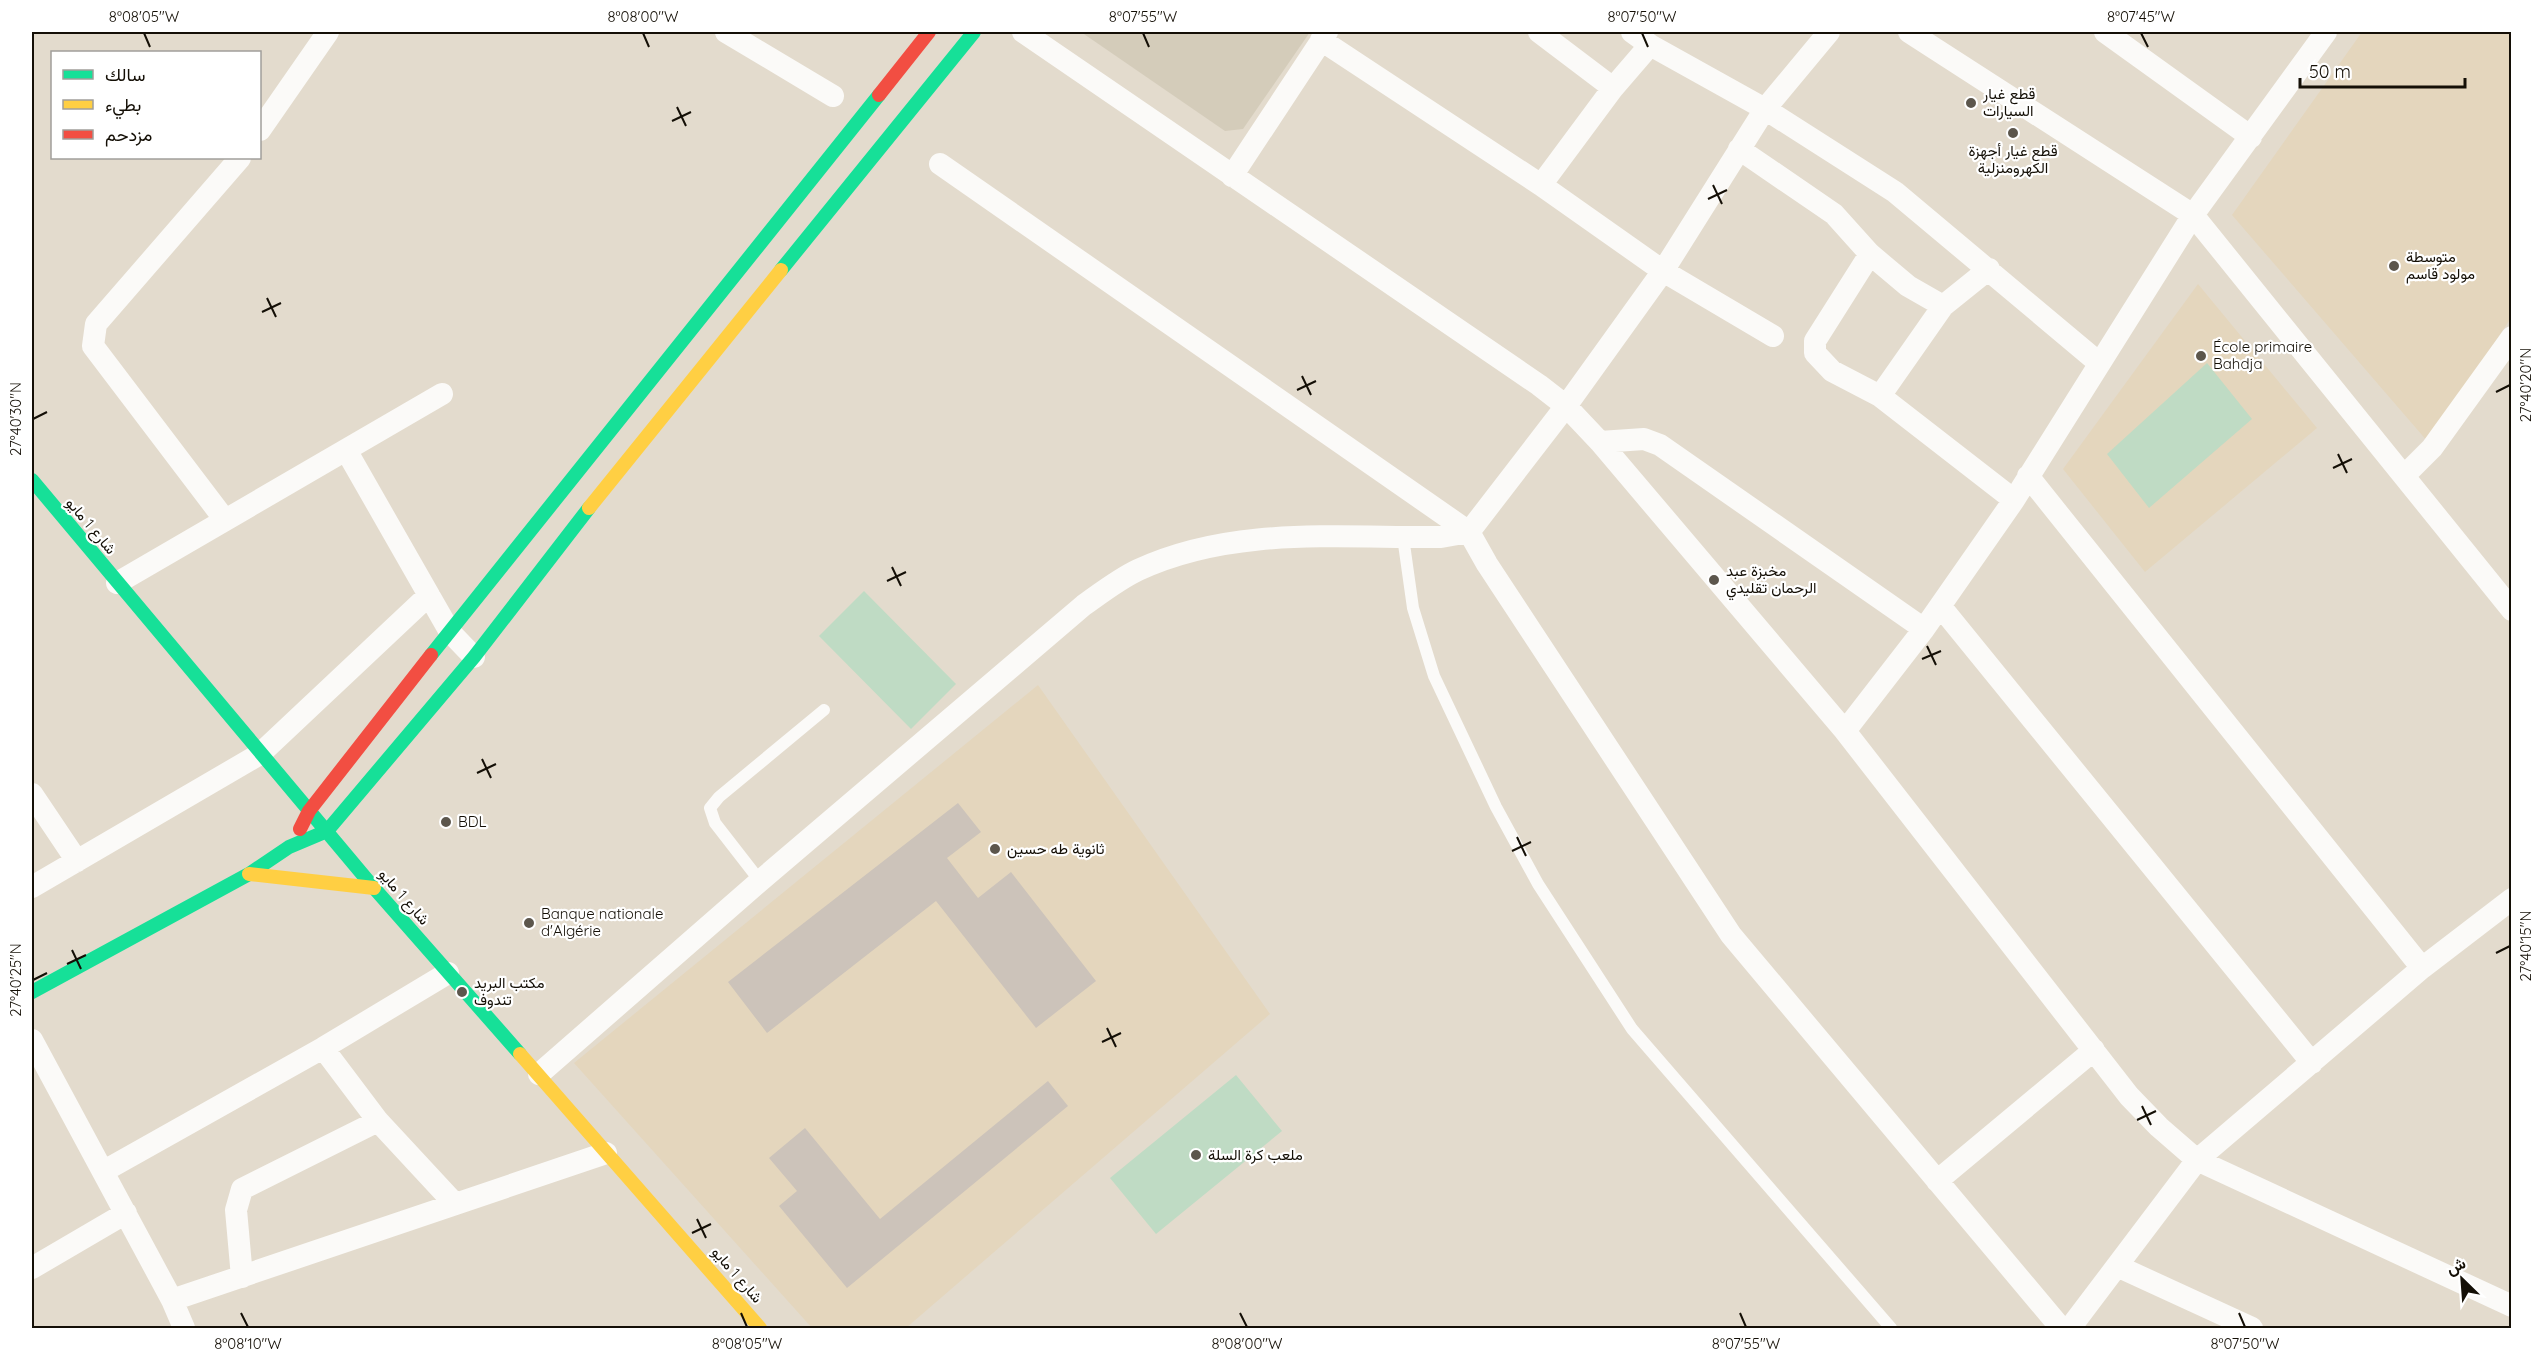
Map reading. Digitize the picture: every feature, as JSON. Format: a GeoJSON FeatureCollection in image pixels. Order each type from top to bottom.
{"type":"FeatureCollection","features":[{"type":"Feature","properties":{"kind":"street"},"geometry":{"type":"LineString","coordinates":[[261,129],[328,32]]}},
{"type":"Feature","properties":{"kind":"street"},"geometry":{"type":"LineString","coordinates":[[726,32],[834,96]]}},
{"type":"Feature","properties":{"kind":"street"},"geometry":{"type":"LineString","coordinates":[[289,847],[309,811],[929,32]]}},
{"type":"Feature","properties":{"kind":"street"},"geometry":{"type":"LineString","coordinates":[[32,992],[249,874],[289,847],[327,831],[474,657],[626,462],[974,32]]}},
{"type":"Feature","properties":{"kind":"street"},"geometry":{"type":"LineString","coordinates":[[1023,32],[1539,385],[1566,406],[1600,442],[1845,730],[2129,1096],[2197,1160],[2511,1306]]}},
{"type":"Feature","properties":{"kind":"street"},"geometry":{"type":"LineString","coordinates":[[1539,32],[1613,88]]}},
{"type":"Feature","properties":{"kind":"street"},"geometry":{"type":"LineString","coordinates":[[539,1074],[760,881],[1084,605],[1137,570],[1188,551],[1242,539],[1441,537],[1469,532],[1566,406],[1663,271],[1765,109],[1829,32]]}},
{"type":"Feature","properties":{"kind":"street"},"geometry":{"type":"LineString","coordinates":[[1909,32],[2193,215],[2511,610]]}},
{"type":"Feature","properties":{"kind":"street"},"geometry":{"type":"LineString","coordinates":[[2105,32],[2251,137]]}},
{"type":"Feature","properties":{"kind":"street"},"geometry":{"type":"LineString","coordinates":[[1845,730],[1941,607],[2014,500],[2193,215],[2326,32]]}},
{"type":"Feature","properties":{"kind":"street"},"geometry":{"type":"LineString","coordinates":[[1232,176],[1324,36],[1663,271],[1773,336]]}},
{"type":"Feature","properties":{"kind":"street"},"geometry":{"type":"LineString","coordinates":[[1541,185],[1613,88],[1641,38],[1765,109],[1895,192],[2099,363]]}},
{"type":"Feature","properties":{"kind":"street"},"geometry":{"type":"LineString","coordinates":[[1739,149],[1834,214],[1870,254],[1908,286],[1943,306]]}},
{"type":"Feature","properties":{"kind":"street"},"geometry":{"type":"LineString","coordinates":[[225,520],[93,346],[93,335],[96,324],[239,159]]}},
{"type":"Feature","properties":{"kind":"street"},"geometry":{"type":"LineString","coordinates":[[940,164],[1469,532],[1731,935],[2061,1329]]}},
{"type":"Feature","properties":{"kind":"street"},"geometry":{"type":"LineString","coordinates":[[1870,254],[1815,341],[1815,353],[1832,371],[1880,396],[2014,500]]}},
{"type":"Feature","properties":{"kind":"street"},"geometry":{"type":"LineString","coordinates":[[1880,396],[1943,306],[1989,269]]}},
{"type":"Feature","properties":{"kind":"street"},"geometry":{"type":"LineString","coordinates":[[2404,476],[2432,448],[2511,337]]}},
{"type":"Feature","properties":{"kind":"street"},"geometry":{"type":"LineString","coordinates":[[117,583],[442,394]]}},
{"type":"Feature","properties":{"kind":"street"},"geometry":{"type":"LineString","coordinates":[[1600,442],[1644,440],[1660,445],[1924,629]]}},
{"type":"Feature","properties":{"kind":"street"},"geometry":{"type":"LineString","coordinates":[[346,450],[450,632],[474,657]]}},
{"type":"Feature","properties":{"kind":"street"},"geometry":{"type":"LineString","coordinates":[[2028,476],[2422,968]]}},
{"type":"Feature","properties":{"kind":"street","name":"شارع 1 مايو"},"geometry":{"type":"LineString","coordinates":[[32,480],[374,888],[738,1300],[760,1329]]}},
{"type":"Feature","properties":{"kind":"street"},"geometry":{"type":"LineString","coordinates":[[32,887],[260,754],[429,595]]}},
{"type":"Feature","properties":{"kind":"street"},"geometry":{"type":"LineString","coordinates":[[1941,607],[2312,1063]]}},
{"type":"Feature","properties":{"kind":"street"},"geometry":{"type":"LineString","coordinates":[[32,794],[77,861]]}},
{"type":"Feature","properties":{"kind":"street"},"geometry":{"type":"LineString","coordinates":[[249,874],[374,888]]}},
{"type":"Feature","properties":{"kind":"street"},"geometry":{"type":"LineString","coordinates":[[2070,1329],[2197,1160],[2422,968],[2511,899]]}},
{"type":"Feature","properties":{"kind":"street"},"geometry":{"type":"LineString","coordinates":[[104,1171],[324,1048],[448,973]]}},
{"type":"Feature","properties":{"kind":"street"},"geometry":{"type":"LineString","coordinates":[[32,1040],[172,1300],[184,1329]]}},
{"type":"Feature","properties":{"kind":"street"},"geometry":{"type":"LineString","coordinates":[[324,1048],[378,1121],[455,1204]]}},
{"type":"Feature","properties":{"kind":"street"},"geometry":{"type":"LineString","coordinates":[[1937,1181],[2094,1050]]}},
{"type":"Feature","properties":{"kind":"street"},"geometry":{"type":"LineString","coordinates":[[242,1277],[236,1210],[242,1189],[378,1121]]}},
{"type":"Feature","properties":{"kind":"street"},"geometry":{"type":"LineString","coordinates":[[172,1300],[606,1153]]}},
{"type":"Feature","properties":{"kind":"street"},"geometry":{"type":"LineString","coordinates":[[32,1268],[126,1213]]}},
{"type":"Feature","properties":{"kind":"street"},"geometry":{"type":"LineString","coordinates":[[2117,1266],[2252,1329]]}},
{"type":"Feature","properties":{"kind":"lane"},"geometry":{"type":"LineString","coordinates":[[1403,537],[1413,608],[1434,676],[1496,807],[1538,884],[1632,1029],[1891,1329]]}},
{"type":"Feature","properties":{"kind":"lane"},"geometry":{"type":"LineString","coordinates":[[760,881],[715,823],[710,808],[824,710]]}},
{"type":"Feature","properties":{"kind":"shaded area"},"geometry":{"type":"Polygon","coordinates":[[[1081,32],[1310,32],[1243,129],[1225,131],[1081,32]]]}},
{"type":"Feature","properties":{"kind":"shaded area","name":"متوسطة مولود قاسم"},"geometry":{"type":"Polygon","coordinates":[[[2362,32],[2511,32],[2511,318],[2428,442],[2232,215],[2362,32]]]}},
{"type":"Feature","properties":{"kind":"shaded area","name":"École primaire Bahdja"},"geometry":{"type":"Polygon","coordinates":[[[2198,284],[2317,428],[2145,572],[2063,469],[2198,284]]]}},
{"type":"Feature","properties":{"kind":"shaded area","name":"ثانوية طه حسين"},"geometry":{"type":"Polygon","coordinates":[[[1038,685],[1270,1014],[906,1328],[812,1328],[574,1063],[1038,685]]]}},
{"type":"Feature","properties":{"kind":"green space"},"geometry":{"type":"Polygon","coordinates":[[[2207,363],[2252,419],[2149,508],[2107,454],[2207,363]]]}},
{"type":"Feature","properties":{"kind":"green space"},"geometry":{"type":"Polygon","coordinates":[[[864,591],[956,684],[911,729],[819,636],[864,591]]]}},
{"type":"Feature","properties":{"kind":"green space","name":"ملعب كرة السلة"},"geometry":{"type":"Polygon","coordinates":[[[1236,1075],[1282,1131],[1156,1234],[1110,1178],[1236,1075]]]}},
{"type":"Feature","properties":{"kind":"building"},"geometry":{"type":"Polygon","coordinates":[[[958,803],[981,832],[947,858],[978,898],[1011,872],[1096,981],[1036,1028],[936,901],[767,1033],[728,982],[958,803]]]}},
{"type":"Feature","properties":{"kind":"building"},"geometry":{"type":"Polygon","coordinates":[[[1048,1081],[1068,1106],[847,1288],[779,1206],[797,1191],[769,1158],[805,1128],[880,1219],[1048,1081]]]}},
{"type":"Feature","properties":{"kind":"traffic: fast"},"geometry":{"type":"LineString","coordinates":[[781,270],[974,32]]}},
{"type":"Feature","properties":{"kind":"traffic: fast"},"geometry":{"type":"LineString","coordinates":[[431,655],[879,95]]}},
{"type":"Feature","properties":{"kind":"traffic: fast"},"geometry":{"type":"LineString","coordinates":[[32,480],[374,888],[520,1054]]}},
{"type":"Feature","properties":{"kind":"traffic: fast"},"geometry":{"type":"LineString","coordinates":[[32,992],[249,874],[289,847],[327,831],[474,657],[589,508]]}},
{"type":"Feature","properties":{"kind":"traffic: slow"},"geometry":{"type":"LineString","coordinates":[[589,508],[781,270]]}},
{"type":"Feature","properties":{"kind":"traffic: slow"},"geometry":{"type":"LineString","coordinates":[[249,874],[374,888]]}},
{"type":"Feature","properties":{"kind":"traffic: slow"},"geometry":{"type":"LineString","coordinates":[[520,1054],[760,1328]]}},
{"type":"Feature","properties":{"kind":"traffic: jam"},"geometry":{"type":"LineString","coordinates":[[879,95],[929,32]]}},
{"type":"Feature","properties":{"kind":"traffic: jam"},"geometry":{"type":"LineString","coordinates":[[300,829],[309,811],[431,655]]}},
{"type":"Feature","properties":{"kind":"place","name":"قطع غيار السيارات"},"geometry":{"type":"Point","coordinates":[1971,103]}},
{"type":"Feature","properties":{"kind":"place","name":"قطع غيار أجهزة الكهرومنزلية"},"geometry":{"type":"Point","coordinates":[2013,133]}},
{"type":"Feature","properties":{"kind":"place","name":"متوسطة مولود قاسم"},"geometry":{"type":"Point","coordinates":[2394,266]}},
{"type":"Feature","properties":{"kind":"place","name":"École primaire Bahdja"},"geometry":{"type":"Point","coordinates":[2201,356]}},
{"type":"Feature","properties":{"kind":"place","name":"مخبزة عبد الرحمان تقليدي"},"geometry":{"type":"Point","coordinates":[1714,580]}},
{"type":"Feature","properties":{"kind":"place","name":"BDL"},"geometry":{"type":"Point","coordinates":[446,822]}},
{"type":"Feature","properties":{"kind":"place","name":"ثانوية طه حسين"},"geometry":{"type":"Point","coordinates":[995,849]}},
{"type":"Feature","properties":{"kind":"place","name":"Banque nationale d'Algérie"},"geometry":{"type":"Point","coordinates":[529,923]}},
{"type":"Feature","properties":{"kind":"place","name":"مكتب البريد تندوف"},"geometry":{"type":"Point","coordinates":[462,992]}},
{"type":"Feature","properties":{"kind":"place","name":"ملعب كرة السلة"},"geometry":{"type":"Point","coordinates":[1196,1155]}}]}
